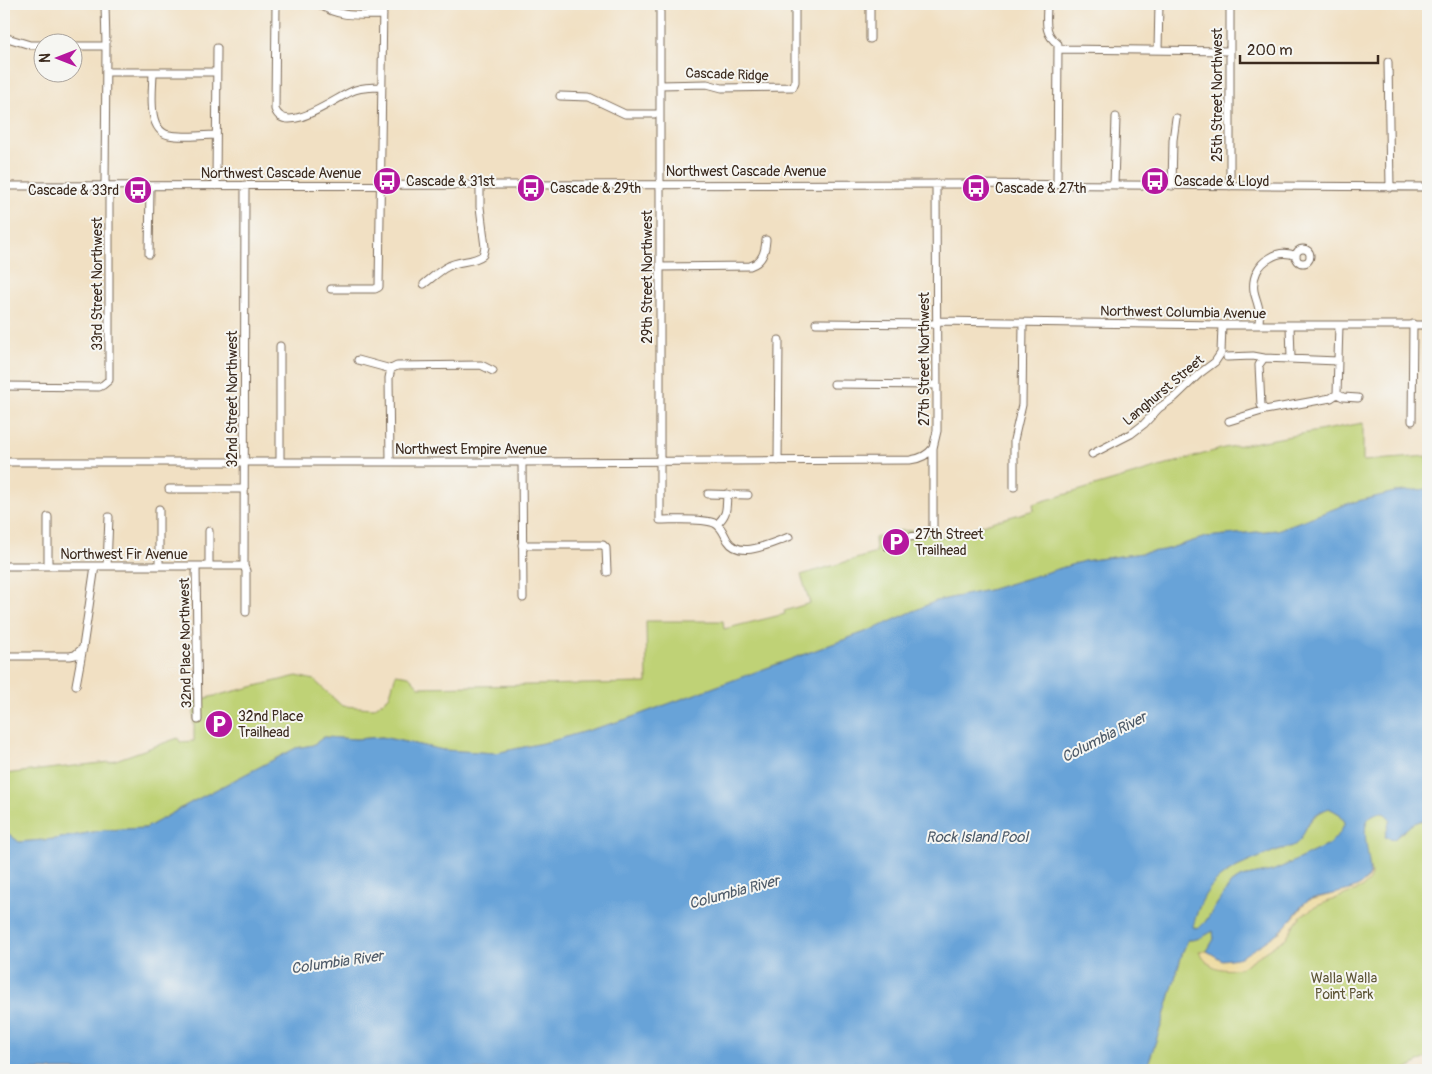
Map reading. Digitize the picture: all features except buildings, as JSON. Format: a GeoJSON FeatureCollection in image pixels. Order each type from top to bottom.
{"type":"FeatureCollection","features":[{"type":"Feature","properties":{"kind":"street","name":"33rd Street Northwest"},"geometry":{"type":"LineString","coordinates":[[4,386],[99,387],[108,382],[110,376],[105,4]]}},
{"type":"Feature","properties":{"kind":"street"},"geometry":{"type":"LineString","coordinates":[[276,4],[276,109],[279,116],[285,118],[303,117],[354,90],[382,87]]}},
{"type":"Feature","properties":{"kind":"street"},"geometry":{"type":"LineString","coordinates":[[319,4],[342,15],[383,16]]}},
{"type":"Feature","properties":{"kind":"street"},"geometry":{"type":"LineString","coordinates":[[331,289],[375,289],[379,287],[383,4]]}},
{"type":"Feature","properties":{"kind":"street","name":"29th Street Northwest"},"geometry":{"type":"LineString","coordinates":[[660,4],[660,520],[708,521],[717,524]]}},
{"type":"Feature","properties":{"kind":"street","name":"Cascade Ridge"},"geometry":{"type":"LineString","coordinates":[[660,85],[707,84],[722,88],[793,87],[795,82],[795,4]]}},
{"type":"Feature","properties":{"kind":"street"},"geometry":{"type":"LineString","coordinates":[[870,4],[870,39]]}},
{"type":"Feature","properties":{"kind":"street"},"geometry":{"type":"LineString","coordinates":[[1047,4],[1047,31],[1058,44],[1057,185]]}},
{"type":"Feature","properties":{"kind":"street"},"geometry":{"type":"LineString","coordinates":[[1158,4],[1158,50]]}},
{"type":"Feature","properties":{"kind":"street","name":"25th Street Northwest"},"geometry":{"type":"LineString","coordinates":[[1230,4],[1230,186]]}},
{"type":"Feature","properties":{"kind":"street"},"geometry":{"type":"LineString","coordinates":[[4,37],[32,45]]}},
{"type":"Feature","properties":{"kind":"street"},"geometry":{"type":"LineString","coordinates":[[82,46],[106,46]]}},
{"type":"Feature","properties":{"kind":"street"},"geometry":{"type":"LineString","coordinates":[[216,186],[217,48]]}},
{"type":"Feature","properties":{"kind":"street"},"geometry":{"type":"LineString","coordinates":[[1058,49],[1230,51]]}},
{"type":"Feature","properties":{"kind":"street"},"geometry":{"type":"LineString","coordinates":[[1388,62],[1390,188]]}},
{"type":"Feature","properties":{"kind":"street"},"geometry":{"type":"LineString","coordinates":[[106,72],[216,72]]}},
{"type":"Feature","properties":{"kind":"street"},"geometry":{"type":"LineString","coordinates":[[153,72],[153,114],[156,126],[162,132],[174,135],[216,135]]}},
{"type":"Feature","properties":{"kind":"street"},"geometry":{"type":"LineString","coordinates":[[560,96],[589,97],[625,114],[660,114]]}},
{"type":"Feature","properties":{"kind":"street"},"geometry":{"type":"LineString","coordinates":[[1114,185],[1116,118]]}},
{"type":"Feature","properties":{"kind":"street"},"geometry":{"type":"LineString","coordinates":[[1172,186],[1173,140],[1176,118]]}},
{"type":"Feature","properties":{"kind":"street","name":"Northwest Cascade Avenue"},"geometry":{"type":"LineString","coordinates":[[4,186],[936,184],[1428,187]]}},
{"type":"Feature","properties":{"kind":"street","name":"27th Street Northwest"},"geometry":{"type":"LineString","coordinates":[[887,546],[892,539],[926,535],[932,531],[933,448],[937,431],[936,184]]}},
{"type":"Feature","properties":{"kind":"street","name":"32nd Street Northwest"},"geometry":{"type":"LineString","coordinates":[[245,185],[244,566],[246,571],[246,612]]}},
{"type":"Feature","properties":{"kind":"street"},"geometry":{"type":"LineString","coordinates":[[424,284],[448,266],[476,259],[483,255],[485,246],[480,207],[480,185]]}},
{"type":"Feature","properties":{"kind":"street"},"geometry":{"type":"LineString","coordinates":[[150,186],[150,254]]}},
{"type":"Feature","properties":{"kind":"street"},"geometry":{"type":"LineString","coordinates":[[660,267],[750,266],[761,260],[766,247],[766,240]]}},
{"type":"Feature","properties":{"kind":"street"},"geometry":{"type":"LineString","coordinates":[[1259,325],[1259,311],[1254,290],[1254,280],[1257,271],[1261,265],[1276,254],[1285,253],[1296,256]]}},
{"type":"Feature","properties":{"kind":"street","name":"Northwest Columbia Avenue"},"geometry":{"type":"LineString","coordinates":[[816,323],[1090,322],[1288,326],[1428,325]]}},
{"type":"Feature","properties":{"kind":"street"},"geometry":{"type":"LineString","coordinates":[[1014,487],[1014,440],[1022,405],[1023,323]]}},
{"type":"Feature","properties":{"kind":"street"},"geometry":{"type":"LineString","coordinates":[[1412,421],[1413,324]]}},
{"type":"Feature","properties":{"kind":"street","name":"Langhurst Street"},"geometry":{"type":"LineString","coordinates":[[1092,454],[1130,434],[1144,424],[1159,408],[1215,362],[1221,353],[1222,325]]}},
{"type":"Feature","properties":{"kind":"street"},"geometry":{"type":"LineString","coordinates":[[1338,394],[1339,325]]}},
{"type":"Feature","properties":{"kind":"street"},"geometry":{"type":"LineString","coordinates":[[1288,326],[1288,358]]}},
{"type":"Feature","properties":{"kind":"street"},"geometry":{"type":"LineString","coordinates":[[778,461],[779,340]]}},
{"type":"Feature","properties":{"kind":"street"},"geometry":{"type":"LineString","coordinates":[[280,346],[280,462]]}},
{"type":"Feature","properties":{"kind":"street"},"geometry":{"type":"LineString","coordinates":[[1227,357],[1253,356],[1338,361]]}},
{"type":"Feature","properties":{"kind":"street"},"geometry":{"type":"LineString","coordinates":[[1264,358],[1259,365],[1262,405],[1265,410]]}},
{"type":"Feature","properties":{"kind":"street"},"geometry":{"type":"LineString","coordinates":[[358,360],[391,369],[397,366],[481,365],[493,371]]}},
{"type":"Feature","properties":{"kind":"street"},"geometry":{"type":"LineString","coordinates":[[390,462],[389,378],[391,369]]}},
{"type":"Feature","properties":{"kind":"street"},"geometry":{"type":"LineString","coordinates":[[834,384],[937,385]]}},
{"type":"Feature","properties":{"kind":"street"},"geometry":{"type":"LineString","coordinates":[[1229,421],[1265,410],[1331,398],[1338,394]]}},
{"type":"Feature","properties":{"kind":"street"},"geometry":{"type":"LineString","coordinates":[[1338,394],[1343,397],[1358,398]]}},
{"type":"Feature","properties":{"kind":"street","name":"Northwest Empire Avenue"},"geometry":{"type":"LineString","coordinates":[[4,462],[910,460],[924,456],[933,448]]}},
{"type":"Feature","properties":{"kind":"street"},"geometry":{"type":"LineString","coordinates":[[522,462],[522,598]]}},
{"type":"Feature","properties":{"kind":"street"},"geometry":{"type":"LineString","coordinates":[[169,489],[244,489]]}},
{"type":"Feature","properties":{"kind":"street"},"geometry":{"type":"LineString","coordinates":[[708,494],[748,495]]}},
{"type":"Feature","properties":{"kind":"street"},"geometry":{"type":"LineString","coordinates":[[727,494],[726,513],[717,524],[731,546],[741,550],[752,549],[789,536]]}},
{"type":"Feature","properties":{"kind":"street"},"geometry":{"type":"LineString","coordinates":[[159,509],[159,566]]}},
{"type":"Feature","properties":{"kind":"street"},"geometry":{"type":"LineString","coordinates":[[48,517],[48,566]]}},
{"type":"Feature","properties":{"kind":"street"},"geometry":{"type":"LineString","coordinates":[[107,566],[109,517]]}},
{"type":"Feature","properties":{"kind":"street"},"geometry":{"type":"LineString","coordinates":[[209,531],[209,566]]}},
{"type":"Feature","properties":{"kind":"street"},"geometry":{"type":"LineString","coordinates":[[522,545],[603,545],[606,548],[607,572]]}},
{"type":"Feature","properties":{"kind":"street","name":"Northwest Fir Avenue"},"geometry":{"type":"LineString","coordinates":[[4,566],[244,566]]}},
{"type":"Feature","properties":{"kind":"street"},"geometry":{"type":"LineString","coordinates":[[76,684],[95,566]]}},
{"type":"Feature","properties":{"kind":"street","name":"32nd Place Northwest"},"geometry":{"type":"LineString","coordinates":[[196,566],[198,720]]}},
{"type":"Feature","properties":{"kind":"street"},"geometry":{"type":"LineString","coordinates":[[4,656],[70,656],[75,655],[83,648]]}},
{"type":"Feature","properties":{"kind":"green space"},"geometry":{"type":"Polygon","coordinates":[[[1363,423],[1363,461],[1428,456],[1428,489],[1395,492],[1350,503],[1277,530],[1206,537],[1164,550],[1084,561],[989,590],[936,601],[876,628],[627,719],[552,741],[496,753],[443,750],[382,737],[356,739],[324,737],[313,745],[296,748],[146,828],[104,830],[55,839],[19,842],[4,830],[4,774],[110,762],[178,738],[180,742],[194,741],[194,701],[297,676],[314,680],[342,706],[374,708],[389,697],[396,674],[409,676],[419,687],[647,683],[646,621],[723,621],[724,629],[785,614],[784,611],[810,603],[801,575],[876,553],[875,538],[892,531],[936,530],[936,538],[1034,510],[1033,504],[1224,448],[1363,423]]]}},
{"type":"Feature","properties":{"kind":"green space"},"geometry":{"type":"Polygon","coordinates":[[[1329,808],[1338,813],[1345,822],[1340,833],[1328,845],[1272,871],[1242,877],[1231,883],[1205,922],[1198,929],[1192,927],[1204,895],[1220,877],[1245,863],[1295,844],[1301,839],[1312,819],[1329,808]]]}},
{"type":"Feature","properties":{"kind":"green space","name":"Walla Walla Point Park"},"geometry":{"type":"Polygon","coordinates":[[[1382,813],[1391,819],[1385,836],[1394,839],[1412,824],[1428,818],[1428,1057],[1404,1070],[1146,1070],[1188,940],[1202,937],[1213,930],[1214,939],[1207,951],[1298,912],[1306,901],[1355,888],[1371,873],[1366,846],[1366,824],[1371,816],[1382,813]]]}},
{"type":"Feature","properties":{"kind":"sand"},"geometry":{"type":"Polygon","coordinates":[[[1371,873],[1368,882],[1362,888],[1317,906],[1302,915],[1286,938],[1242,967],[1228,969],[1214,967],[1205,960],[1199,951],[1207,951],[1222,960],[1280,932],[1306,901],[1355,888],[1366,881],[1371,873]]]}},
{"type":"Feature","properties":{"kind":"water","name":"Rock Island Pool"},"geometry":{"type":"Polygon","coordinates":[[[1428,489],[1428,818],[1412,824],[1394,839],[1385,837],[1390,819],[1387,816],[1383,813],[1378,813],[1370,817],[1366,823],[1365,832],[1369,863],[1367,879],[1356,888],[1307,901],[1282,929],[1241,957],[1222,960],[1207,951],[1214,939],[1213,931],[1204,936],[1188,940],[1146,1070],[4,1070],[4,830],[19,842],[55,839],[104,830],[146,828],[296,748],[313,745],[324,737],[356,739],[382,737],[443,750],[496,753],[552,741],[627,719],[876,628],[936,601],[989,590],[1084,561],[1164,550],[1206,537],[1277,530],[1350,503],[1395,492],[1428,489]],[[1329,808],[1321,812],[1314,816],[1301,839],[1295,845],[1245,863],[1222,876],[1205,895],[1198,909],[1193,927],[1198,929],[1205,922],[1231,883],[1242,877],[1272,871],[1328,845],[1340,833],[1345,822],[1338,813],[1329,808]]]}},
{"type":"Feature","properties":{"kind":"place","name":"Cascade & 31st"},"geometry":{"type":"Point","coordinates":[387,181]}},
{"type":"Feature","properties":{"kind":"place","name":"Cascade & Lloyd"},"geometry":{"type":"Point","coordinates":[1155,181]}},
{"type":"Feature","properties":{"kind":"place","name":"Cascade & 29th"},"geometry":{"type":"Point","coordinates":[531,188]}},
{"type":"Feature","properties":{"kind":"place","name":"Cascade & 27th"},"geometry":{"type":"Point","coordinates":[976,188]}},
{"type":"Feature","properties":{"kind":"place","name":"Cascade & 33rd"},"geometry":{"type":"Point","coordinates":[138,190]}},
{"type":"Feature","properties":{"kind":"place","name":"27th Street Trailhead"},"geometry":{"type":"Point","coordinates":[896,542]}},
{"type":"Feature","properties":{"kind":"place","name":"32nd Place Trailhead"},"geometry":{"type":"Point","coordinates":[219,724]}},
{"type":"Feature","properties":{"kind":"water label","name":"Columbia River"},"geometry":{"type":"Point","coordinates":[1104,737]}},
{"type":"Feature","properties":{"kind":"water label","name":"Columbia River"},"geometry":{"type":"Point","coordinates":[734,892]}},
{"type":"Feature","properties":{"kind":"water label","name":"Columbia River"},"geometry":{"type":"Point","coordinates":[337,962]}}]}
